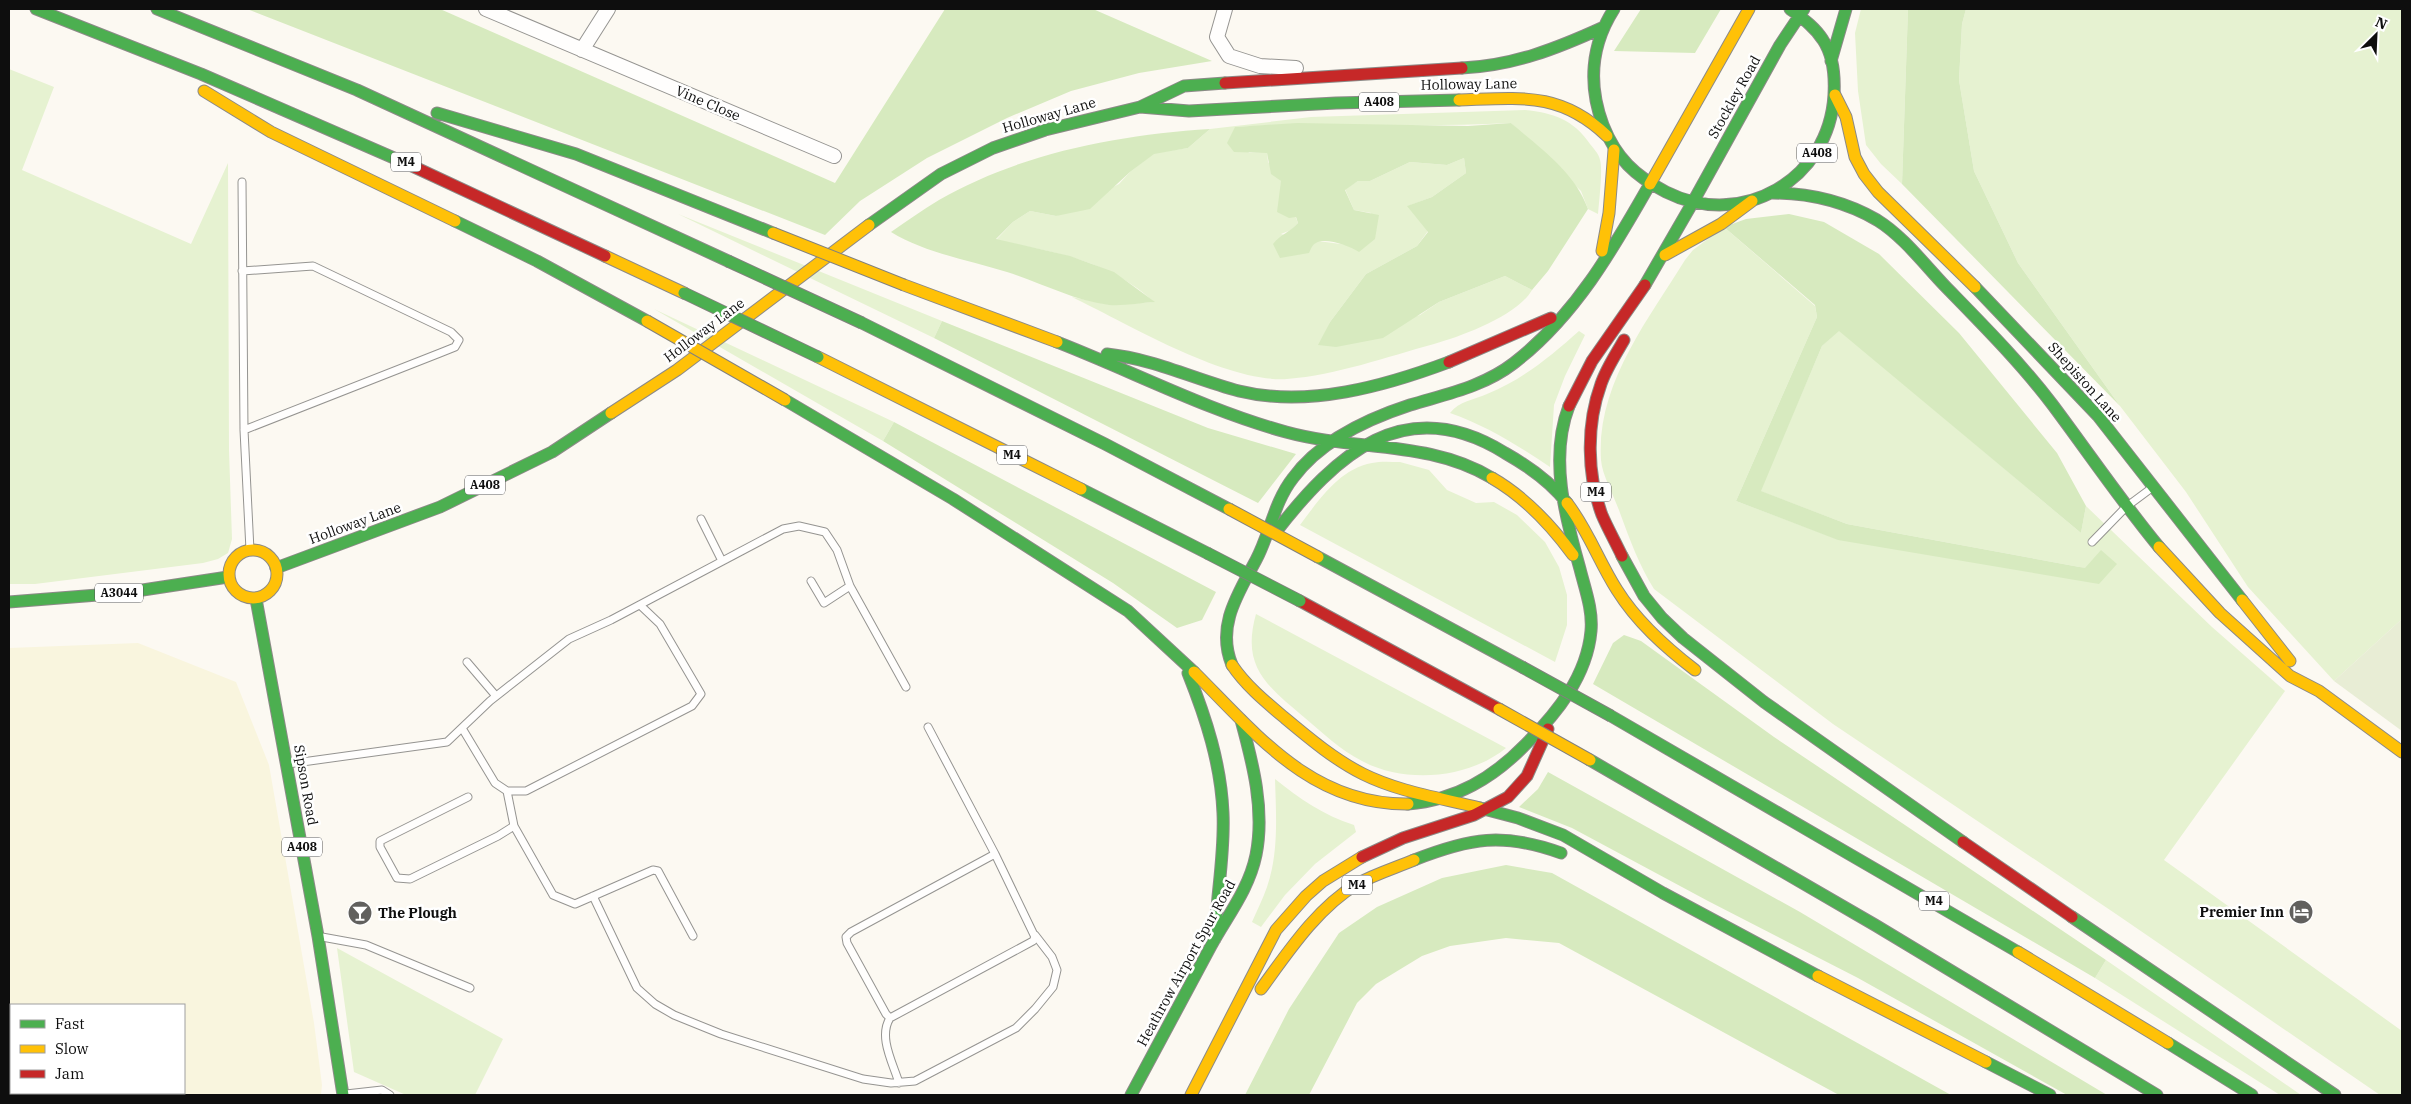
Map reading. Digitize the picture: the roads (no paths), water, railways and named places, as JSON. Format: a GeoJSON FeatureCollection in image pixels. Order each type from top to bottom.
{"type":"FeatureCollection","features":[{"type":"Feature","properties":{"kind":"main road","name":"M4"},"geometry":{"type":"LineString","coordinates":[[36,9],[122,41],[410,164],[818,357],[1207,553],[1300,601],[1590,760],[1816,889],[2049,1027],[2157,1095]]}},
{"type":"Feature","properties":{"kind":"main road","name":"M4"},"geometry":{"type":"LineString","coordinates":[[157,9],[357,90],[862,323],[1097,440],[1229,509],[1610,716],[1830,840],[2074,985],[2252,1095]]}},
{"type":"Feature","properties":{"kind":"main road"},"geometry":{"type":"LineString","coordinates":[[1650,184],[1749,9]]}},
{"type":"Feature","properties":{"kind":"main road","name":"A408"},"geometry":{"type":"LineString","coordinates":[[1831,61],[1846,9]]}},
{"type":"Feature","properties":{"kind":"main road","name":"A408"},"geometry":{"type":"LineString","coordinates":[[1613,10],[1604,26],[1597,50],[1592,82],[1594,99],[1614,150],[1622,164],[1635,176],[1675,197],[1716,206],[1731,206],[1752,201],[1772,193],[1806,167],[1820,149],[1832,120],[1835,95],[1831,61],[1823,40],[1798,11]]}},
{"type":"Feature","properties":{"kind":"main road","name":"Stockley Road"},"geometry":{"type":"LineString","coordinates":[[1693,202],[1798,11]]}},
{"type":"Feature","properties":{"kind":"main road","name":"Holloway Lane"},"geometry":{"type":"LineString","coordinates":[[276,568],[440,507],[552,452],[676,370],[883,213],[941,174],[993,148],[1100,116],[1140,107],[1184,86],[1294,77],[1490,67],[1547,53],[1604,26]]}},
{"type":"Feature","properties":{"kind":"main road","name":"M4"},"geometry":{"type":"LineString","coordinates":[[122,41],[271,132],[537,261],[785,400],[953,499],[1106,596],[1150,629],[1241,721],[1291,764],[1327,788],[1347,796],[1390,805],[1418,804],[1446,799],[1467,791],[1502,766],[1519,751],[1555,712],[1564,700],[1579,671],[1591,634],[1589,603],[1578,562],[1558,464],[1560,435],[1565,413],[1589,366],[1639,294],[1693,202]]}},
{"type":"Feature","properties":{"kind":"main road","name":"M4"},"geometry":{"type":"LineString","coordinates":[[357,90],[576,154],[904,285],[1079,351],[1230,416],[1330,443],[1395,447],[1424,451],[1450,458],[1482,471],[1524,500],[1556,530],[1578,562]]}},
{"type":"Feature","properties":{"kind":"main road","name":"Shepiston Lane"},"geometry":{"type":"LineString","coordinates":[[1835,95],[1846,117],[1856,157],[1864,174],[1878,192],[2000,312],[2092,409],[2270,638],[2319,691]]}},
{"type":"Feature","properties":{"kind":"main road","name":"Holloway Lane"},"geometry":{"type":"LineString","coordinates":[[1140,107],[1189,111],[1344,103],[1525,98],[1562,105],[1591,121],[1608,136]]}},
{"type":"Feature","properties":{"kind":"main road","name":"M4"},"geometry":{"type":"LineString","coordinates":[[1597,271],[1608,229],[1614,150]]}},
{"type":"Feature","properties":{"kind":"main road","name":"M4"},"geometry":{"type":"LineString","coordinates":[[1650,184],[1597,271],[1545,336],[1487,380],[1453,394],[1405,407],[1368,421],[1330,443],[1305,463],[1292,477],[1277,506],[1263,546],[1238,593],[1229,616],[1226,643],[1232,665],[1259,695],[1333,756],[1378,780],[1531,823],[1565,836],[1655,889],[1784,958],[2050,1095]]}},
{"type":"Feature","properties":{"kind":"main road","name":"Shepiston Lane"},"geometry":{"type":"LineString","coordinates":[[1772,193],[1797,193],[1838,200],[1878,221],[1903,242],[1986,328],[2051,403],[2126,507],[2179,570],[2220,613],[2290,676],[2319,691],[2402,752]]}},
{"type":"Feature","properties":{"kind":"main road","name":"M4"},"geometry":{"type":"LineString","coordinates":[[1662,257],[1721,224],[1752,201]]}},
{"type":"Feature","properties":{"kind":"main road","name":"M4"},"geometry":{"type":"LineString","coordinates":[[1639,294],[1628,329],[1601,383],[1591,422],[1591,463],[1600,506],[1630,572],[1644,596],[1662,618],[1683,638],[1764,702],[2010,875],[2335,1095]]}},
{"type":"Feature","properties":{"kind":"main road","name":"M4"},"geometry":{"type":"LineString","coordinates":[[1079,351],[1137,358],[1254,394],[1288,398],[1319,396],[1351,390],[1459,358],[1504,341],[1566,310]]}},
{"type":"Feature","properties":{"kind":"main road","name":"M4"},"geometry":{"type":"LineString","coordinates":[[1263,546],[1317,482],[1363,446],[1390,434],[1412,428],[1448,428],[1472,434],[1497,447],[1531,470],[1565,499],[1579,519],[1609,576],[1635,615],[1662,644],[1701,674]]}},
{"type":"Feature","properties":{"kind":"main road"},"geometry":{"type":"LineString","coordinates":[[250,550],[263,552],[274,562],[277,576],[271,591],[256,599],[241,596],[231,585],[228,577],[231,563],[242,552],[250,550]]}},
{"type":"Feature","properties":{"kind":"main road","name":"A3044"},"geometry":{"type":"LineString","coordinates":[[9,602],[123,593],[228,577]]}},
{"type":"Feature","properties":{"kind":"main road","name":"Sipson Road"},"geometry":{"type":"LineString","coordinates":[[256,599],[288,764],[343,1095]]}},
{"type":"Feature","properties":{"kind":"main road","name":"M4"},"geometry":{"type":"LineString","coordinates":[[1183,662],[1210,728],[1217,757],[1221,790],[1223,837],[1215,905],[1215,939]]}},
{"type":"Feature","properties":{"kind":"main road","name":"Heathrow Airport Spur Road"},"geometry":{"type":"LineString","coordinates":[[1131,1095],[1215,939],[1236,908],[1247,886],[1256,854],[1258,836],[1257,785],[1241,721],[1232,665]]}},
{"type":"Feature","properties":{"kind":"main road","name":"M4"},"geometry":{"type":"LineString","coordinates":[[1719,682],[1764,702]]}},
{"type":"Feature","properties":{"kind":"main road","name":"M4"},"geometry":{"type":"LineString","coordinates":[[1191,1095],[1276,930],[1287,914],[1313,890],[1360,856],[1397,840],[1485,810],[1510,796],[1526,779],[1555,712]]}},
{"type":"Feature","properties":{"kind":"main road","name":"M4"},"geometry":{"type":"LineString","coordinates":[[1208,1063],[1308,926],[1347,890],[1370,878],[1468,841],[1488,838],[1521,839],[1571,858]]}},
{"type":"Feature","properties":{"kind":"main road","name":"M4"},"geometry":{"type":"LineString","coordinates":[[1595,867],[1655,889]]}},
{"type":"Feature","properties":{"kind":"street","name":"Vine Close"},"geometry":{"type":"LineString","coordinates":[[486,9],[834,156]]}},
{"type":"Feature","properties":{"kind":"street"},"geometry":{"type":"LineString","coordinates":[[582,50],[608,9]]}},
{"type":"Feature","properties":{"kind":"street"},"geometry":{"type":"LineString","coordinates":[[1225,9],[1217,37],[1221,47],[1235,60],[1260,66],[1377,74]]}},
{"type":"Feature","properties":{"kind":"lane"},"geometry":{"type":"LineString","coordinates":[[242,182],[244,430],[250,550]]}},
{"type":"Feature","properties":{"kind":"lane"},"geometry":{"type":"LineString","coordinates":[[242,271],[313,266],[451,332],[459,340],[455,347],[244,430]]}},
{"type":"Feature","properties":{"kind":"lane"},"geometry":{"type":"LineString","coordinates":[[2092,542],[2126,507],[2153,487]]}},
{"type":"Feature","properties":{"kind":"lane"},"geometry":{"type":"LineString","coordinates":[[701,519],[722,561]]}},
{"type":"Feature","properties":{"kind":"lane"},"geometry":{"type":"LineString","coordinates":[[288,764],[447,742],[496,696],[569,639],[640,605],[783,529],[799,526],[825,532],[837,550],[850,586],[906,687]]}},
{"type":"Feature","properties":{"kind":"lane"},"geometry":{"type":"LineString","coordinates":[[811,581],[824,603],[850,586]]}},
{"type":"Feature","properties":{"kind":"lane"},"geometry":{"type":"LineString","coordinates":[[462,728],[495,782],[507,791],[526,791],[692,706],[701,694],[660,624],[640,605]]}},
{"type":"Feature","properties":{"kind":"lane"},"geometry":{"type":"LineString","coordinates":[[467,662],[496,696]]}},
{"type":"Feature","properties":{"kind":"lane"},"geometry":{"type":"LineString","coordinates":[[593,896],[637,988],[655,1004],[674,1015],[721,1034],[863,1079],[899,1083],[915,1081],[1016,1028],[1053,987],[1056,970],[1052,957],[1035,935],[928,727]]}},
{"type":"Feature","properties":{"kind":"lane"},"geometry":{"type":"LineString","coordinates":[[507,791],[514,826],[553,895],[575,904],[653,870],[658,871],[692,936]]}},
{"type":"Feature","properties":{"kind":"lane"},"geometry":{"type":"LineString","coordinates":[[468,797],[380,841],[380,847],[397,878],[410,879],[498,836],[514,826]]}},
{"type":"Feature","properties":{"kind":"lane"},"geometry":{"type":"LineString","coordinates":[[890,1018],[847,943],[846,937],[851,932],[995,854]]}},
{"type":"Feature","properties":{"kind":"lane"},"geometry":{"type":"LineString","coordinates":[[899,1083],[885,1037],[885,1026],[890,1018],[1033,941],[1035,935]]}},
{"type":"Feature","properties":{"kind":"lane"},"geometry":{"type":"LineString","coordinates":[[318,936],[366,945],[470,988]]}},
{"type":"Feature","properties":{"kind":"lane"},"geometry":{"type":"LineString","coordinates":[[343,1095],[382,1090],[390,1095]]}},
{"type":"Feature","properties":{"kind":"place","name":"Premier Inn"},"geometry":{"type":"Point","coordinates":[2301,912]}},
{"type":"Feature","properties":{"kind":"place","name":"The Plough"},"geometry":{"type":"Point","coordinates":[360,913]}}]}
